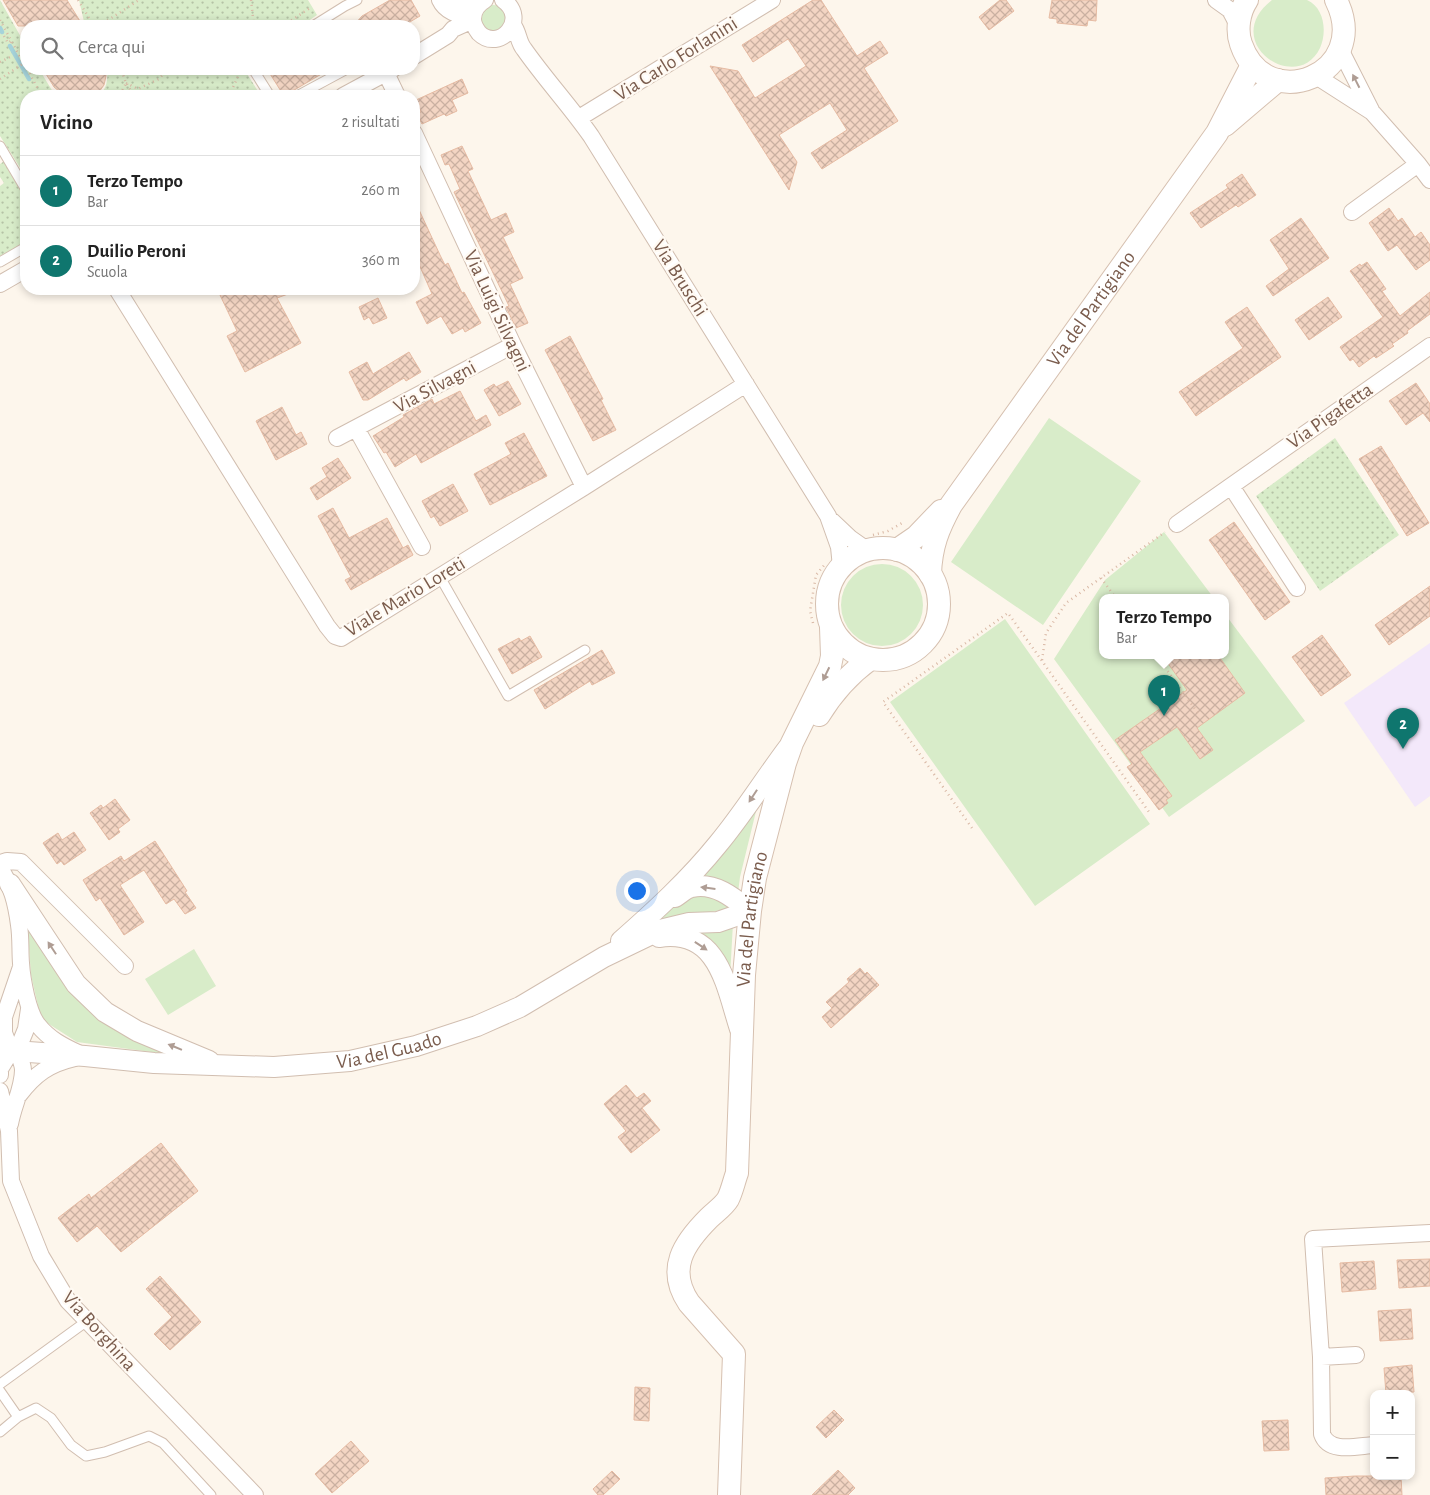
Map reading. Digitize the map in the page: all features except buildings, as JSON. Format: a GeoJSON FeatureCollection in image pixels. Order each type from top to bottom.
{"type":"FeatureCollection","features":[{"type":"Feature","properties":{"kind":"main road"},"geometry":{"type":"LineString","coordinates":[[1247,0],[1240,15],[1238,27],[1242,47],[1252,65],[1264,74],[1278,80],[1291,82],[1316,76],[1330,65],[1340,49],[1344,37],[1344,24],[1341,10],[1336,0]]}},
{"type":"Feature","properties":{"kind":"main road","name":"Via del Partigiano"},"geometry":{"type":"LineString","coordinates":[[930,574],[934,540],[944,517],[964,484],[1217,133],[1252,65]]}},
{"type":"Feature","properties":{"kind":"main road","name":"Via del Partigiano"},"geometry":{"type":"LineString","coordinates":[[1217,133],[1278,80]]}},
{"type":"Feature","properties":{"kind":"main road","name":"Via del Partigiano"},"geometry":{"type":"LineString","coordinates":[[897,550],[916,537],[964,484]]}},
{"type":"Feature","properties":{"kind":"main road"},"geometry":{"type":"LineString","coordinates":[[882,548],[897,550],[910,555],[921,563],[930,574],[937,589],[939,606],[936,622],[929,637],[917,649],[903,657],[886,661],[870,659],[854,653],[823,628],[827,612],[827,595],[832,580],[849,551],[882,548]]}},
{"type":"Feature","properties":{"kind":"main road","name":"Via del Partigiano"},"geometry":{"type":"LineString","coordinates":[[729,1495],[734,1354],[682,1293],[679,1281],[679,1262],[693,1234],[728,1199],[737,1173],[744,975],[755,878],[781,777],[792,743],[830,666],[833,650],[823,628]]}},
{"type":"Feature","properties":{"kind":"main road","name":"Via del Partigiano"},"geometry":{"type":"LineString","coordinates":[[774,805],[800,747],[832,693],[850,674],[870,659]]}},
{"type":"Feature","properties":{"kind":"street"},"geometry":{"type":"LineString","coordinates":[[440,0],[443,7],[454,14],[477,11]]}},
{"type":"Feature","properties":{"kind":"street"},"geometry":{"type":"LineString","coordinates":[[451,0],[477,11]]}},
{"type":"Feature","properties":{"kind":"street","name":"Via Carlo Forlanini"},"geometry":{"type":"LineString","coordinates":[[579,118],[772,0]]}},
{"type":"Feature","properties":{"kind":"street"},"geometry":{"type":"LineString","coordinates":[[1216,0],[1230,10],[1238,27]]}},
{"type":"Feature","properties":{"kind":"street","name":"Via Bruschi"},"geometry":{"type":"LineString","coordinates":[[507,1],[513,13],[513,25],[518,32],[522,47],[579,118],[849,551]]}},
{"type":"Feature","properties":{"kind":"street"},"geometry":{"type":"LineString","coordinates":[[420,52],[448,35],[477,11]]}},
{"type":"Feature","properties":{"kind":"street"},"geometry":{"type":"LineString","coordinates":[[477,11],[478,31],[508,44],[522,47]]}},
{"type":"Feature","properties":{"kind":"street"},"geometry":{"type":"LineString","coordinates":[[448,35],[470,34],[490,37],[507,33],[513,25]]}},
{"type":"Feature","properties":{"kind":"street"},"geometry":{"type":"LineString","coordinates":[[1340,49],[1372,112],[1430,180]]}},
{"type":"Feature","properties":{"kind":"street"},"geometry":{"type":"LineString","coordinates":[[354,90],[382,75]]}},
{"type":"Feature","properties":{"kind":"street"},"geometry":{"type":"LineString","coordinates":[[390,75],[395,90]]}},
{"type":"Feature","properties":{"kind":"street"},"geometry":{"type":"LineString","coordinates":[[1316,76],[1372,112]]}},
{"type":"Feature","properties":{"kind":"street","name":"Via Luigi Silvagni"},"geometry":{"type":"LineString","coordinates":[[420,146],[513,345],[584,487]]}},
{"type":"Feature","properties":{"kind":"street"},"geometry":{"type":"LineString","coordinates":[[1352,212],[1418,164]]}},
{"type":"Feature","properties":{"kind":"street"},"geometry":{"type":"LineString","coordinates":[[0,284],[20,272]]}},
{"type":"Feature","properties":{"kind":"street","name":"Viale Mario Loreti"},"geometry":{"type":"LineString","coordinates":[[120,295],[327,626],[334,636],[341,638],[746,384]]}},
{"type":"Feature","properties":{"kind":"street","name":"Via Silvagni"},"geometry":{"type":"LineString","coordinates":[[337,438],[513,345]]}},
{"type":"Feature","properties":{"kind":"street","name":"Via Pigafetta"},"geometry":{"type":"LineString","coordinates":[[1177,524],[1430,346]]}},
{"type":"Feature","properties":{"kind":"street"},"geometry":{"type":"LineString","coordinates":[[356,428],[422,548]]}},
{"type":"Feature","properties":{"kind":"street"},"geometry":{"type":"LineString","coordinates":[[1231,486],[1297,588]]}},
{"type":"Feature","properties":{"kind":"street"},"geometry":{"type":"LineString","coordinates":[[604,957],[698,868],[719,844],[792,743]]}},
{"type":"Feature","properties":{"kind":"street"},"geometry":{"type":"LineString","coordinates":[[0,863],[7,860],[21,862],[125,966]]}},
{"type":"Feature","properties":{"kind":"street"},"geometry":{"type":"LineString","coordinates":[[5,876],[19,927],[21,966],[29,1007],[36,1024],[49,1038],[85,1056]]}},
{"type":"Feature","properties":{"kind":"street"},"geometry":{"type":"LineString","coordinates":[[5,876],[76,984],[105,1012],[137,1031],[220,1065]]}},
{"type":"Feature","properties":{"kind":"street"},"geometry":{"type":"LineString","coordinates":[[660,906],[691,887],[713,887],[732,896],[750,911]]}},
{"type":"Feature","properties":{"kind":"street","name":"Via del Guado"},"geometry":{"type":"LineString","coordinates":[[9,1050],[154,1063],[274,1067],[350,1060],[416,1046],[477,1026],[520,1007],[604,957],[660,930],[689,922],[718,922],[750,911]]}},
{"type":"Feature","properties":{"kind":"street"},"geometry":{"type":"LineString","coordinates":[[637,941],[663,937],[682,938],[698,943],[711,953],[721,971],[742,1035]]}},
{"type":"Feature","properties":{"kind":"street","name":"Via Borghina"},"geometry":{"type":"LineString","coordinates":[[8,1131],[23,1069],[9,1050],[4,1033],[4,1007],[21,966]]}},
{"type":"Feature","properties":{"kind":"street"},"geometry":{"type":"LineString","coordinates":[[0,1075],[0,1069],[9,1050],[26,1029],[29,1007]]}},
{"type":"Feature","properties":{"kind":"street"},"geometry":{"type":"LineString","coordinates":[[18,1095],[45,1068],[85,1056]]}},
{"type":"Feature","properties":{"kind":"street","name":"Via Borghina"},"geometry":{"type":"LineString","coordinates":[[0,1091],[8,1131],[12,1181],[40,1256],[68,1301],[255,1495]]}},
{"type":"Feature","properties":{"kind":"street"},"geometry":{"type":"LineString","coordinates":[[1370,1445],[1330,1446],[1324,1440],[1322,1434],[1321,1357],[1313,1239],[1430,1233]]}},
{"type":"Feature","properties":{"kind":"street"},"geometry":{"type":"LineString","coordinates":[[1321,1357],[1356,1355]]}},
{"type":"Feature","properties":{"kind":"lane"},"geometry":{"type":"LineString","coordinates":[[322,20],[357,0]]}},
{"type":"Feature","properties":{"kind":"lane"},"geometry":{"type":"LineString","coordinates":[[257,75],[266,90]]}},
{"type":"Feature","properties":{"kind":"lane"},"geometry":{"type":"LineString","coordinates":[[308,90],[336,75]]}},
{"type":"Feature","properties":{"kind":"lane"},"geometry":{"type":"LineString","coordinates":[[0,146],[20,180]]}},
{"type":"Feature","properties":{"kind":"lane"},"geometry":{"type":"LineString","coordinates":[[0,262],[20,250]]}},
{"type":"Feature","properties":{"kind":"lane"},"geometry":{"type":"LineString","coordinates":[[440,577],[508,696],[585,650]]}},
{"type":"Feature","properties":{"kind":"lane"},"geometry":{"type":"LineString","coordinates":[[0,1384],[87,1321]]}},
{"type":"Feature","properties":{"kind":"lane"},"geometry":{"type":"LineString","coordinates":[[0,1392],[18,1417]]}},
{"type":"Feature","properties":{"kind":"lane"},"geometry":{"type":"LineString","coordinates":[[0,1432],[18,1417],[36,1408],[51,1418],[71,1445],[86,1456],[105,1452],[148,1436],[163,1443],[211,1495]]}},
{"type":"Feature","properties":{"kind":"path"},"geometry":{"type":"LineString","coordinates":[[78,0],[90,20]]}},
{"type":"Feature","properties":{"kind":"path"},"geometry":{"type":"LineString","coordinates":[[108,20],[139,0]]}},
{"type":"Feature","properties":{"kind":"path"},"geometry":{"type":"LineString","coordinates":[[251,0],[253,20]]}},
{"type":"Feature","properties":{"kind":"path"},"geometry":{"type":"LineString","coordinates":[[292,20],[310,8]]}},
{"type":"Feature","properties":{"kind":"path"},"geometry":{"type":"LineString","coordinates":[[0,20],[20,56]]}},
{"type":"Feature","properties":{"kind":"path"},"geometry":{"type":"LineString","coordinates":[[4,36],[8,43],[12,41]]}},
{"type":"Feature","properties":{"kind":"path"},"geometry":{"type":"LineString","coordinates":[[0,62],[10,57]]}},
{"type":"Feature","properties":{"kind":"path"},"geometry":{"type":"LineString","coordinates":[[0,79],[20,66]]}},
{"type":"Feature","properties":{"kind":"path"},"geometry":{"type":"LineString","coordinates":[[30,75],[39,90]]}},
{"type":"Feature","properties":{"kind":"path"},"geometry":{"type":"LineString","coordinates":[[123,75],[130,90]]}},
{"type":"Feature","properties":{"kind":"path"},"geometry":{"type":"LineString","coordinates":[[126,83],[138,89],[159,80],[163,75]]}},
{"type":"Feature","properties":{"kind":"path"},"geometry":{"type":"LineString","coordinates":[[233,90],[239,75]]}},
{"type":"Feature","properties":{"kind":"path"},"geometry":{"type":"LineString","coordinates":[[122,90],[126,83]]}},
{"type":"Feature","properties":{"kind":"path"},"geometry":{"type":"LineString","coordinates":[[823,628],[810,611],[816,575],[867,537],[888,531],[902,522]]}},
{"type":"Feature","properties":{"kind":"path"},"geometry":{"type":"LineString","coordinates":[[1042,661],[1046,632],[1066,603],[1177,524]]}},
{"type":"Feature","properties":{"kind":"path"},"geometry":{"type":"LineString","coordinates":[[1102,578],[1113,594]]}},
{"type":"Feature","properties":{"kind":"path"},"geometry":{"type":"LineString","coordinates":[[972,828],[883,702],[1008,613],[1149,812]]}},
{"type":"Feature","properties":{"kind":"path"},"geometry":{"type":"LineString","coordinates":[[1159,659],[1198,713]]}},
{"type":"Feature","properties":{"kind":"shaded area"},"geometry":{"type":"Polygon","coordinates":[[[1430,643],[1430,796],[1415,807],[1344,703],[1430,643]]]}},
{"type":"Feature","properties":{"kind":"green space"},"geometry":{"type":"Polygon","coordinates":[[[0,0],[20,35],[20,75],[43,75],[52,90],[20,90],[20,168],[0,136],[0,0]]]}},
{"type":"Feature","properties":{"kind":"green space"},"geometry":{"type":"Polygon","coordinates":[[[79,0],[308,0],[317,15],[310,20],[84,20],[79,0]]]}},
{"type":"Feature","properties":{"kind":"green space"},"geometry":{"type":"Polygon","coordinates":[[[1272,0],[1307,0],[1318,9],[1324,28],[1322,42],[1320,48],[1309,61],[1295,67],[1280,65],[1267,58],[1257,46],[1253,32],[1258,16],[1272,0]]]}},
{"type":"Feature","properties":{"kind":"green space"},"geometry":{"type":"Polygon","coordinates":[[[493,5],[502,9],[506,18],[502,27],[493,31],[484,27],[480,18],[484,9],[493,5]]]}},
{"type":"Feature","properties":{"kind":"green space"},"geometry":{"type":"Polygon","coordinates":[[[107,75],[248,75],[257,90],[103,90],[107,75]]]}},
{"type":"Feature","properties":{"kind":"green space"},"geometry":{"type":"Polygon","coordinates":[[[6,160],[20,184],[20,253],[0,265],[0,186],[4,183],[0,177],[0,164],[6,160]]]}},
{"type":"Feature","properties":{"kind":"green space"},"geometry":{"type":"Polygon","coordinates":[[[1049,418],[1141,481],[1043,625],[951,562],[1049,418]]]}},
{"type":"Feature","properties":{"kind":"green space"},"geometry":{"type":"Polygon","coordinates":[[[1335,438],[1399,535],[1320,591],[1256,496],[1335,438]]]}},
{"type":"Feature","properties":{"kind":"green space"},"geometry":{"type":"Polygon","coordinates":[[[1164,532],[1211,594],[1099,594],[1099,659],[1229,659],[1229,619],[1305,721],[1169,817],[1054,659],[1105,580],[1164,532]]]}},
{"type":"Feature","properties":{"kind":"green space"},"geometry":{"type":"Polygon","coordinates":[[[882,564],[898,568],[911,576],[919,589],[923,605],[919,621],[911,634],[898,642],[882,646],[866,642],[853,634],[845,621],[841,605],[845,589],[853,576],[866,568],[882,564]]]}},
{"type":"Feature","properties":{"kind":"green space"},"geometry":{"type":"Polygon","coordinates":[[[1005,619],[1150,824],[1035,906],[890,702],[1005,619]]]}},
{"type":"Feature","properties":{"kind":"green space"},"geometry":{"type":"Polygon","coordinates":[[[759,799],[740,877],[738,893],[690,882],[759,799]]]}},
{"type":"Feature","properties":{"kind":"green space"},"geometry":{"type":"Polygon","coordinates":[[[714,893],[735,907],[677,919],[643,929],[682,896],[714,893]]]}},
{"type":"Feature","properties":{"kind":"green space"},"geometry":{"type":"Polygon","coordinates":[[[27,922],[70,989],[166,1054],[77,1042],[41,1019],[31,975],[27,922]]]}},
{"type":"Feature","properties":{"kind":"green space"},"geometry":{"type":"Polygon","coordinates":[[[733,923],[730,977],[681,930],[733,923]]]}},
{"type":"Feature","properties":{"kind":"green space"},"geometry":{"type":"Polygon","coordinates":[[[194,949],[216,986],[168,1015],[145,979],[194,949]]]}},
{"type":"Feature","properties":{"kind":"waterway"},"geometry":{"type":"LineString","coordinates":[[0,28],[2,32]]}},
{"type":"Feature","properties":{"kind":"waterway"},"geometry":{"type":"LineString","coordinates":[[10,46],[20,63]]}},
{"type":"Feature","properties":{"kind":"waterway"},"geometry":{"type":"LineString","coordinates":[[27,75],[29,79]]}},
{"type":"Feature","properties":{"kind":"place","name":"Terzo Tempo"},"geometry":{"type":"Point","coordinates":[1164,716]}},
{"type":"Feature","properties":{"kind":"place","name":"Duilio Peroni"},"geometry":{"type":"Point","coordinates":[1403,749]}}]}
